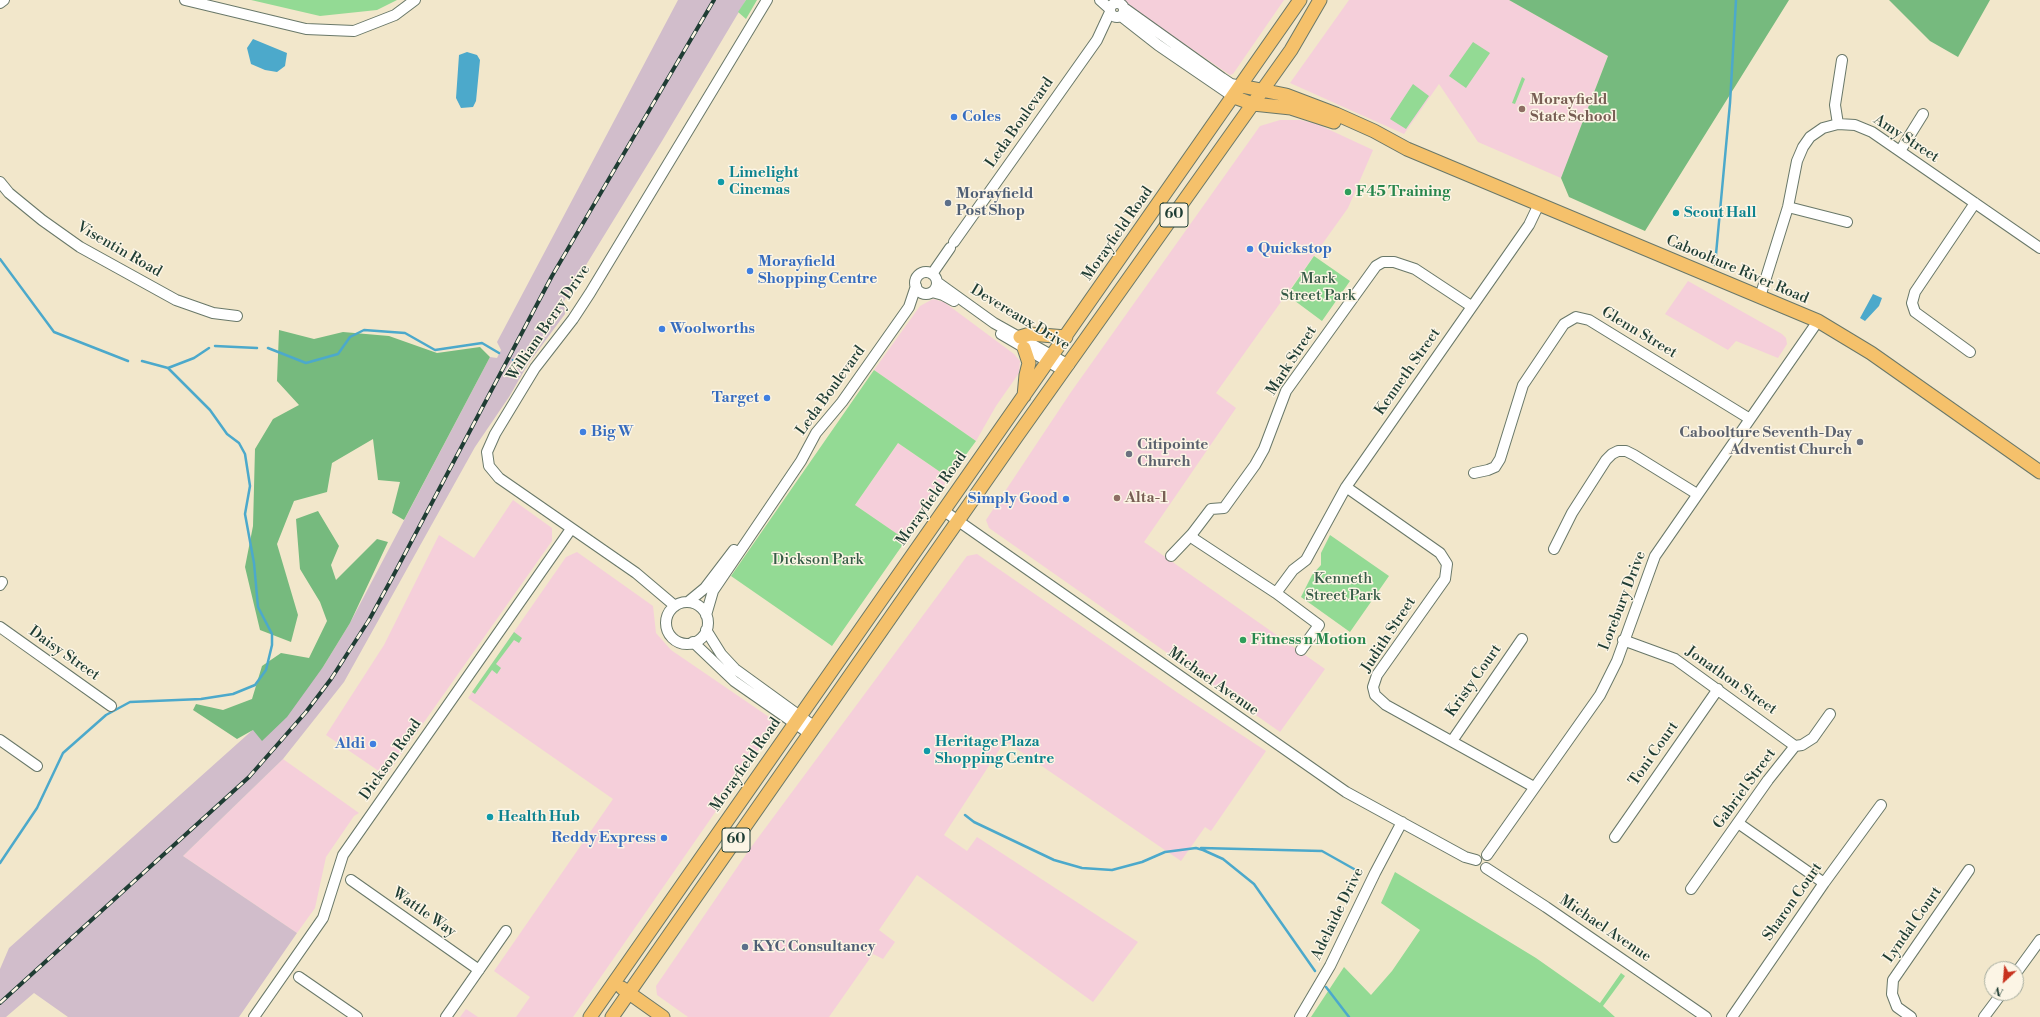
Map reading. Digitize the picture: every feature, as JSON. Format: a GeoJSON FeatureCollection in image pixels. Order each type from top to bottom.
{"type":"FeatureCollection","features":[{"type":"Feature","properties":{"kind":"main road","name":"Morayfield Road"},"geometry":{"type":"LineString","coordinates":[[590,1017],[1300,0]]}},
{"type":"Feature","properties":{"kind":"main road","name":"60"},"geometry":{"type":"LineString","coordinates":[[612,1017],[958,521],[1253,104],[1301,35],[1320,0]]}},
{"type":"Feature","properties":{"kind":"main road","name":"Caboolture River Road"},"geometry":{"type":"LineString","coordinates":[[1237,92],[1262,91],[1297,99],[1374,131],[1396,144],[1818,321],[1871,353],[2040,472]]}},
{"type":"Feature","properties":{"kind":"main road","name":"Caboolture River Road"},"geometry":{"type":"LineString","coordinates":[[1237,92],[1253,104],[1301,110],[1372,138],[1396,144]]}},
{"type":"Feature","properties":{"kind":"main road"},"geometry":{"type":"LineString","coordinates":[[1024,396],[1029,363],[1022,343],[1030,334],[1066,337]]}},
{"type":"Feature","properties":{"kind":"main road"},"geometry":{"type":"LineString","coordinates":[[614,983],[663,1017]]}},
{"type":"Feature","properties":{"kind":"street"},"geometry":{"type":"LineString","coordinates":[[0,3],[4,0]]}},
{"type":"Feature","properties":{"kind":"street"},"geometry":{"type":"LineString","coordinates":[[185,0],[306,29],[354,31],[395,15],[415,0]]}},
{"type":"Feature","properties":{"kind":"street","name":"William Berry Drive"},"geometry":{"type":"LineString","coordinates":[[675,606],[641,577],[495,474],[487,462],[487,452],[490,444],[535,368],[584,303],[767,0]]}},
{"type":"Feature","properties":{"kind":"street"},"geometry":{"type":"LineString","coordinates":[[1100,0],[1116,10],[1158,45],[1237,92]]}},
{"type":"Feature","properties":{"kind":"street","name":"Leda Boulevard"},"geometry":{"type":"LineString","coordinates":[[935,278],[952,245],[1097,40],[1102,37],[1116,10]]}},
{"type":"Feature","properties":{"kind":"street"},"geometry":{"type":"LineString","coordinates":[[1838,124],[1836,105],[1842,60]]}},
{"type":"Feature","properties":{"kind":"street"},"geometry":{"type":"LineString","coordinates":[[1900,151],[1923,114]]}},
{"type":"Feature","properties":{"kind":"street","name":"Amy Street"},"geometry":{"type":"LineString","coordinates":[[1760,297],[1788,207],[1797,161],[1803,147],[1810,137],[1823,128],[1838,124],[1864,127],[2040,248]]}},
{"type":"Feature","properties":{"kind":"street","name":"Visentin Road"},"geometry":{"type":"LineString","coordinates":[[0,182],[9,193],[80,247],[176,300],[213,313],[237,316]]}},
{"type":"Feature","properties":{"kind":"street"},"geometry":{"type":"LineString","coordinates":[[1970,352],[1915,312],[1912,304],[1915,292],[1975,203]]}},
{"type":"Feature","properties":{"kind":"street","name":"Kenneth Street"},"geometry":{"type":"LineString","coordinates":[[1276,593],[1293,570],[1306,560],[1346,487],[1529,225],[1538,204]]}},
{"type":"Feature","properties":{"kind":"street"},"geometry":{"type":"LineString","coordinates":[[1788,207],[1847,222]]}},
{"type":"Feature","properties":{"kind":"street","name":"Mark Street"},"geometry":{"type":"LineString","coordinates":[[1192,534],[1211,509],[1224,508],[1258,459],[1286,391],[1376,266],[1383,262],[1394,262],[1415,269],[1471,306]]}},
{"type":"Feature","properties":{"kind":"street"},"geometry":{"type":"LineString","coordinates":[[926,272],[935,278],[936,288],[928,292],[916,286],[916,280],[920,274],[926,272]]}},
{"type":"Feature","properties":{"kind":"street","name":"Devereaux Drive"},"geometry":{"type":"LineString","coordinates":[[935,278],[1022,343]]}},
{"type":"Feature","properties":{"kind":"street","name":"Leda Boulevard"},"geometry":{"type":"LineString","coordinates":[[706,615],[713,591],[801,461],[816,433],[842,402],[909,307],[916,286]]}},
{"type":"Feature","properties":{"kind":"street","name":"Leda Boulevard"},"geometry":{"type":"LineString","coordinates":[[909,307],[915,304],[928,292]]}},
{"type":"Feature","properties":{"kind":"street","name":"Devereaux Drive"},"geometry":{"type":"LineString","coordinates":[[928,292],[948,297],[1022,343],[1051,358],[1066,368]]}},
{"type":"Feature","properties":{"kind":"street","name":"Glenn Street"},"geometry":{"type":"LineString","coordinates":[[1474,473],[1495,467],[1500,459],[1522,385],[1564,324],[1576,318],[1589,320],[1750,418]]}},
{"type":"Feature","properties":{"kind":"street","name":"Lorebury Drive"},"geometry":{"type":"LineString","coordinates":[[1487,855],[1600,695],[1617,661],[1623,640],[1654,556],[1818,321]]}},
{"type":"Feature","properties":{"kind":"street"},"geometry":{"type":"LineString","coordinates":[[1554,549],[1572,513],[1606,460],[1618,451],[1626,451],[1634,454],[1698,494]]}},
{"type":"Feature","properties":{"kind":"street","name":"Judith Street"},"geometry":{"type":"LineString","coordinates":[[1346,487],[1440,553],[1447,564],[1445,579],[1377,675],[1374,687],[1375,695],[1380,700],[1534,787]]}},
{"type":"Feature","properties":{"kind":"street","name":"Michael Avenue"},"geometry":{"type":"LineString","coordinates":[[944,511],[1346,792],[1465,857],[1476,860]]}},
{"type":"Feature","properties":{"kind":"street","name":"Dickson Road"},"geometry":{"type":"LineString","coordinates":[[254,1017],[323,918],[343,855],[571,529]]}},
{"type":"Feature","properties":{"kind":"street","name":"Leda Boulevard"},"geometry":{"type":"LineString","coordinates":[[688,602],[705,588],[728,556],[751,533]]}},
{"type":"Feature","properties":{"kind":"street"},"geometry":{"type":"LineString","coordinates":[[1171,556],[1192,534],[1194,539],[1276,593],[1319,625],[1301,650]]}},
{"type":"Feature","properties":{"kind":"street"},"geometry":{"type":"LineString","coordinates":[[706,630],[699,640],[693,642],[680,642],[669,634],[667,628],[667,616],[675,606],[688,602],[699,606],[706,615],[706,630],[721,654],[735,669],[797,720]]}},
{"type":"Feature","properties":{"kind":"street","name":"Daisy Street"},"geometry":{"type":"LineString","coordinates":[[0,627],[111,706]]}},
{"type":"Feature","properties":{"kind":"street","name":"Kristy Court"},"geometry":{"type":"LineString","coordinates":[[1452,740],[1522,639]]}},
{"type":"Feature","properties":{"kind":"street","name":"Jonathon Street"},"geometry":{"type":"LineString","coordinates":[[1623,640],[1675,659],[1795,746]]}},
{"type":"Feature","properties":{"kind":"street"},"geometry":{"type":"LineString","coordinates":[[693,642],[730,678],[813,730]]}},
{"type":"Feature","properties":{"kind":"street","name":"Toni Court"},"geometry":{"type":"LineString","coordinates":[[1614,837],[1718,689]]}},
{"type":"Feature","properties":{"kind":"street","name":"Gabriel Street"},"geometry":{"type":"LineString","coordinates":[[1691,889],[1795,746],[1813,738],[1830,714]]}},
{"type":"Feature","properties":{"kind":"street"},"geometry":{"type":"LineString","coordinates":[[0,740],[37,766]]}},
{"type":"Feature","properties":{"kind":"street","name":"Sharon Court"},"geometry":{"type":"LineString","coordinates":[[1732,1017],[1824,883],[1881,805]]}},
{"type":"Feature","properties":{"kind":"street","name":"Adelaide Drive"},"geometry":{"type":"LineString","coordinates":[[1300,1017],[1330,966],[1375,873],[1402,822]]}},
{"type":"Feature","properties":{"kind":"street"},"geometry":{"type":"LineString","coordinates":[[1738,823],[1824,883]]}},
{"type":"Feature","properties":{"kind":"street"},"geometry":{"type":"LineString","coordinates":[[1480,855],[1487,855],[1491,861],[1490,865],[1486,868],[1479,867],[1476,860],[1480,855]]}},
{"type":"Feature","properties":{"kind":"street","name":"Michael Avenue"},"geometry":{"type":"LineString","coordinates":[[1486,868],[1553,911],[1706,1017]]}},
{"type":"Feature","properties":{"kind":"street","name":"Lyndal Court"},"geometry":{"type":"LineString","coordinates":[[1911,1017],[1897,1007],[1892,994],[1893,980],[1970,870]]}},
{"type":"Feature","properties":{"kind":"street","name":"Wattle Way"},"geometry":{"type":"LineString","coordinates":[[351,880],[479,970]]}},
{"type":"Feature","properties":{"kind":"street"},"geometry":{"type":"LineString","coordinates":[[446,1017],[506,931]]}},
{"type":"Feature","properties":{"kind":"street"},"geometry":{"type":"LineString","coordinates":[[2024,962],[2040,940]]}},
{"type":"Feature","properties":{"kind":"street"},"geometry":{"type":"LineString","coordinates":[[298,977],[357,1017]]}},
{"type":"Feature","properties":{"kind":"street"},"geometry":{"type":"LineString","coordinates":[[1984,1017],[1996,1001]]}},
{"type":"Feature","properties":{"kind":"shaded area"},"geometry":{"type":"Polygon","coordinates":[[[678,0],[746,0],[564,301],[565,314],[528,364],[509,397],[475,447],[344,682],[283,759],[183,856],[297,933],[239,1017],[68,1017],[34,993],[6,1017],[0,1017],[0,969],[9,948],[323,667],[350,623],[490,357],[497,358],[501,350],[497,342],[678,0]]]}},
{"type":"Feature","properties":{"kind":"shaded area"},"geometry":{"type":"Polygon","coordinates":[[[1120,0],[1284,0],[1233,74],[1230,75],[1120,0]]]}},
{"type":"Feature","properties":{"kind":"shaded area","name":"Morayfield State School"},"geometry":{"type":"Polygon","coordinates":[[[1349,0],[1509,0],[1608,56],[1561,178],[1478,142],[1439,84],[1404,134],[1290,83],[1349,0]]]}},
{"type":"Feature","properties":{"kind":"shaded area"},"geometry":{"type":"Polygon","coordinates":[[[1280,120],[1300,120],[1317,124],[1373,150],[1348,208],[1216,393],[1236,408],[1144,542],[1325,669],[1280,732],[989,528],[986,520],[1071,392],[1260,126],[1280,120]]]}},
{"type":"Feature","properties":{"kind":"shaded area"},"geometry":{"type":"Polygon","coordinates":[[[1688,281],[1782,334],[1786,338],[1787,344],[1778,358],[1736,341],[1728,350],[1665,314],[1688,281]]]}},
{"type":"Feature","properties":{"kind":"shaded area"},"geometry":{"type":"Polygon","coordinates":[[[933,299],[944,302],[1014,354],[1020,361],[1019,373],[996,406],[976,441],[874,370],[920,306],[933,299]]]}},
{"type":"Feature","properties":{"kind":"shaded area"},"geometry":{"type":"Polygon","coordinates":[[[898,443],[949,478],[906,540],[855,505],[898,443]]]}},
{"type":"Feature","properties":{"kind":"shaded area"},"geometry":{"type":"Polygon","coordinates":[[[513,500],[552,528],[552,541],[386,776],[326,735],[384,645],[439,535],[474,558],[513,500]]]}},
{"type":"Feature","properties":{"kind":"shaded area"},"geometry":{"type":"Polygon","coordinates":[[[577,552],[653,606],[656,633],[671,650],[772,719],[775,726],[573,1017],[516,1017],[530,997],[494,971],[613,799],[468,698],[566,557],[577,552]]]}},
{"type":"Feature","properties":{"kind":"shaded area"},"geometry":{"type":"Polygon","coordinates":[[[977,554],[1178,693],[1266,751],[1211,831],[1205,827],[1181,861],[1005,741],[944,835],[967,851],[977,837],[1138,942],[1093,1002],[917,875],[879,930],[895,942],[883,959],[873,954],[829,1017],[688,1017],[657,995],[656,986],[749,850],[967,556],[977,554]]]}},
{"type":"Feature","properties":{"kind":"shaded area"},"geometry":{"type":"Polygon","coordinates":[[[283,759],[359,813],[354,816],[326,857],[315,908],[297,933],[183,856],[283,759]]]}},
{"type":"Feature","properties":{"kind":"shaded area"},"geometry":{"type":"Polygon","coordinates":[[[466,1009],[478,1017],[460,1017],[466,1009]]]}},
{"type":"Feature","properties":{"kind":"green space"},"geometry":{"type":"Polygon","coordinates":[[[251,0],[397,0],[377,10],[320,16],[251,0]]]}},
{"type":"Feature","properties":{"kind":"green space"},"geometry":{"type":"Polygon","coordinates":[[[746,0],[757,0],[746,19],[738,12],[746,0]]]}},
{"type":"Feature","properties":{"kind":"green space"},"geometry":{"type":"Polygon","coordinates":[[[1509,0],[1789,0],[1645,231],[1569,197],[1561,178],[1608,56],[1509,0]]]}},
{"type":"Feature","properties":{"kind":"green space"},"geometry":{"type":"Polygon","coordinates":[[[1889,0],[1990,0],[1958,57],[1930,41],[1889,0]]]}},
{"type":"Feature","properties":{"kind":"green space"},"geometry":{"type":"Polygon","coordinates":[[[1473,42],[1490,53],[1466,88],[1449,76],[1473,42]]]}},
{"type":"Feature","properties":{"kind":"green space"},"geometry":{"type":"Polygon","coordinates":[[[1522,77],[1525,79],[1515,104],[1512,103],[1522,77]]]}},
{"type":"Feature","properties":{"kind":"green space"},"geometry":{"type":"Polygon","coordinates":[[[1413,84],[1429,96],[1406,129],[1390,119],[1413,84]]]}},
{"type":"Feature","properties":{"kind":"green space","name":"Mark Street Park"},"geometry":{"type":"Polygon","coordinates":[[[1314,256],[1350,281],[1322,321],[1287,295],[1314,256]]]}},
{"type":"Feature","properties":{"kind":"green space"},"geometry":{"type":"Polygon","coordinates":[[[279,330],[314,339],[343,332],[389,336],[437,353],[480,347],[490,357],[404,520],[392,513],[400,482],[378,480],[373,439],[332,463],[327,492],[294,501],[277,544],[298,615],[291,642],[260,630],[245,567],[253,526],[255,449],[273,419],[299,405],[277,381],[279,330]]]}},
{"type":"Feature","properties":{"kind":"green space","name":"Dickson Park"},"geometry":{"type":"Polygon","coordinates":[[[874,370],[976,441],[949,478],[898,443],[855,505],[906,540],[832,646],[731,576],[874,370]]]}},
{"type":"Feature","properties":{"kind":"green space"},"geometry":{"type":"Polygon","coordinates":[[[318,511],[339,546],[331,565],[336,580],[377,539],[388,542],[350,623],[323,667],[287,717],[262,741],[253,730],[237,739],[193,710],[196,704],[223,710],[252,699],[262,666],[281,653],[309,658],[327,621],[320,602],[300,569],[296,519],[318,511]]]}},
{"type":"Feature","properties":{"kind":"green space","name":"Kenneth Street Park"},"geometry":{"type":"Polygon","coordinates":[[[1330,535],[1389,576],[1350,632],[1301,597],[1312,575],[1321,565],[1321,553],[1330,535]]]}},
{"type":"Feature","properties":{"kind":"green space"},"geometry":{"type":"Polygon","coordinates":[[[514,632],[522,638],[519,643],[514,640],[496,664],[501,668],[497,674],[492,670],[475,694],[472,692],[514,632]]]}},
{"type":"Feature","properties":{"kind":"green space"},"geometry":{"type":"Polygon","coordinates":[[[1395,872],[1536,958],[1600,1003],[1621,973],[1625,976],[1603,1006],[1615,1017],[1311,1017],[1344,967],[1371,995],[1392,971],[1420,930],[1381,903],[1395,872]]]}},
{"type":"Feature","properties":{"kind":"water"},"geometry":{"type":"Polygon","coordinates":[[[253,39],[287,53],[285,66],[277,72],[265,70],[251,64],[247,48],[253,39]]]}},
{"type":"Feature","properties":{"kind":"water"},"geometry":{"type":"Polygon","coordinates":[[[467,52],[477,55],[480,60],[476,101],[473,107],[461,108],[456,98],[459,55],[467,52]]]}},
{"type":"Feature","properties":{"kind":"water"},"geometry":{"type":"Polygon","coordinates":[[[1873,294],[1882,298],[1879,306],[1865,321],[1860,318],[1873,294]]]}},
{"type":"Feature","properties":{"kind":"waterway"},"geometry":{"type":"LineString","coordinates":[[1715,265],[1730,103],[1736,0]]}},
{"type":"Feature","properties":{"kind":"waterway"},"geometry":{"type":"LineString","coordinates":[[0,259],[54,332],[128,361]]}},
{"type":"Feature","properties":{"kind":"waterway"},"geometry":{"type":"LineString","coordinates":[[268,348],[306,363],[338,354],[350,337],[364,330],[405,333],[435,350],[482,343],[499,353]]}},
{"type":"Feature","properties":{"kind":"waterway"},"geometry":{"type":"LineString","coordinates":[[215,346],[257,348]]}},
{"type":"Feature","properties":{"kind":"waterway"},"geometry":{"type":"LineString","coordinates":[[168,368],[194,358],[209,348]]}},
{"type":"Feature","properties":{"kind":"waterway"},"geometry":{"type":"LineString","coordinates":[[513,360],[524,367]]}},
{"type":"Feature","properties":{"kind":"waterway"},"geometry":{"type":"LineString","coordinates":[[0,863],[37,808],[63,753],[106,715],[130,702],[201,699],[233,694],[255,685],[266,670],[272,645],[272,634],[258,607],[254,563],[245,514],[250,486],[245,454],[239,443],[227,434],[210,410],[168,368],[142,361]]}},
{"type":"Feature","properties":{"kind":"waterway"},"geometry":{"type":"LineString","coordinates":[[965,815],[974,822],[1054,860],[1082,868],[1112,870],[1142,862],[1165,852],[1196,848],[1203,850],[1223,859],[1254,884],[1315,971]]}},
{"type":"Feature","properties":{"kind":"waterway"},"geometry":{"type":"LineString","coordinates":[[1201,848],[1322,851],[1354,869]]}},
{"type":"Feature","properties":{"kind":"waterway"},"geometry":{"type":"LineString","coordinates":[[1326,987],[1349,1017]]}},
{"type":"Feature","properties":{"kind":"railway"},"geometry":{"type":"LineString","coordinates":[[0,1003],[249,777],[306,712],[331,679],[369,620],[391,580],[552,276],[714,0]]}},
{"type":"Feature","properties":{"kind":"place","name":"Morayfield State School"},"geometry":{"type":"Point","coordinates":[1522,109]}},
{"type":"Feature","properties":{"kind":"place","name":"Coles"},"geometry":{"type":"Point","coordinates":[954,117]}},
{"type":"Feature","properties":{"kind":"place","name":"Limelight Cinemas"},"geometry":{"type":"Point","coordinates":[721,182]}},
{"type":"Feature","properties":{"kind":"place","name":"F45 Training"},"geometry":{"type":"Point","coordinates":[1348,192]}},
{"type":"Feature","properties":{"kind":"place","name":"Morayfield Post Shop"},"geometry":{"type":"Point","coordinates":[948,203]}},
{"type":"Feature","properties":{"kind":"place","name":"Scout Hall"},"geometry":{"type":"Point","coordinates":[1676,213]}},
{"type":"Feature","properties":{"kind":"place","name":"Quickstop"},"geometry":{"type":"Point","coordinates":[1250,249]}},
{"type":"Feature","properties":{"kind":"place","name":"Morayfield Shopping Centre"},"geometry":{"type":"Point","coordinates":[750,271]}},
{"type":"Feature","properties":{"kind":"place","name":"Woolworths"},"geometry":{"type":"Point","coordinates":[662,329]}},
{"type":"Feature","properties":{"kind":"place","name":"Target"},"geometry":{"type":"Point","coordinates":[767,398]}},
{"type":"Feature","properties":{"kind":"place","name":"Big W"},"geometry":{"type":"Point","coordinates":[583,432]}},
{"type":"Feature","properties":{"kind":"place","name":"Caboolture Seventh-Day Adventist Church"},"geometry":{"type":"Point","coordinates":[1860,442]}},
{"type":"Feature","properties":{"kind":"place","name":"Citipointe Church"},"geometry":{"type":"Point","coordinates":[1129,454]}},
{"type":"Feature","properties":{"kind":"place","name":"Alta-1"},"geometry":{"type":"Point","coordinates":[1117,498]}},
{"type":"Feature","properties":{"kind":"place","name":"Simply Good"},"geometry":{"type":"Point","coordinates":[1066,499]}},
{"type":"Feature","properties":{"kind":"place","name":"Fitness n Motion"},"geometry":{"type":"Point","coordinates":[1243,640]}},
{"type":"Feature","properties":{"kind":"place","name":"Aldi"},"geometry":{"type":"Point","coordinates":[373,744]}},
{"type":"Feature","properties":{"kind":"place","name":"Heritage Plaza Shopping Centre"},"geometry":{"type":"Point","coordinates":[927,751]}},
{"type":"Feature","properties":{"kind":"place","name":"Health Hub"},"geometry":{"type":"Point","coordinates":[490,817]}},
{"type":"Feature","properties":{"kind":"place","name":"Reddy Express"},"geometry":{"type":"Point","coordinates":[664,838]}},
{"type":"Feature","properties":{"kind":"place","name":"KYC Consultancy"},"geometry":{"type":"Point","coordinates":[745,947]}}]}
